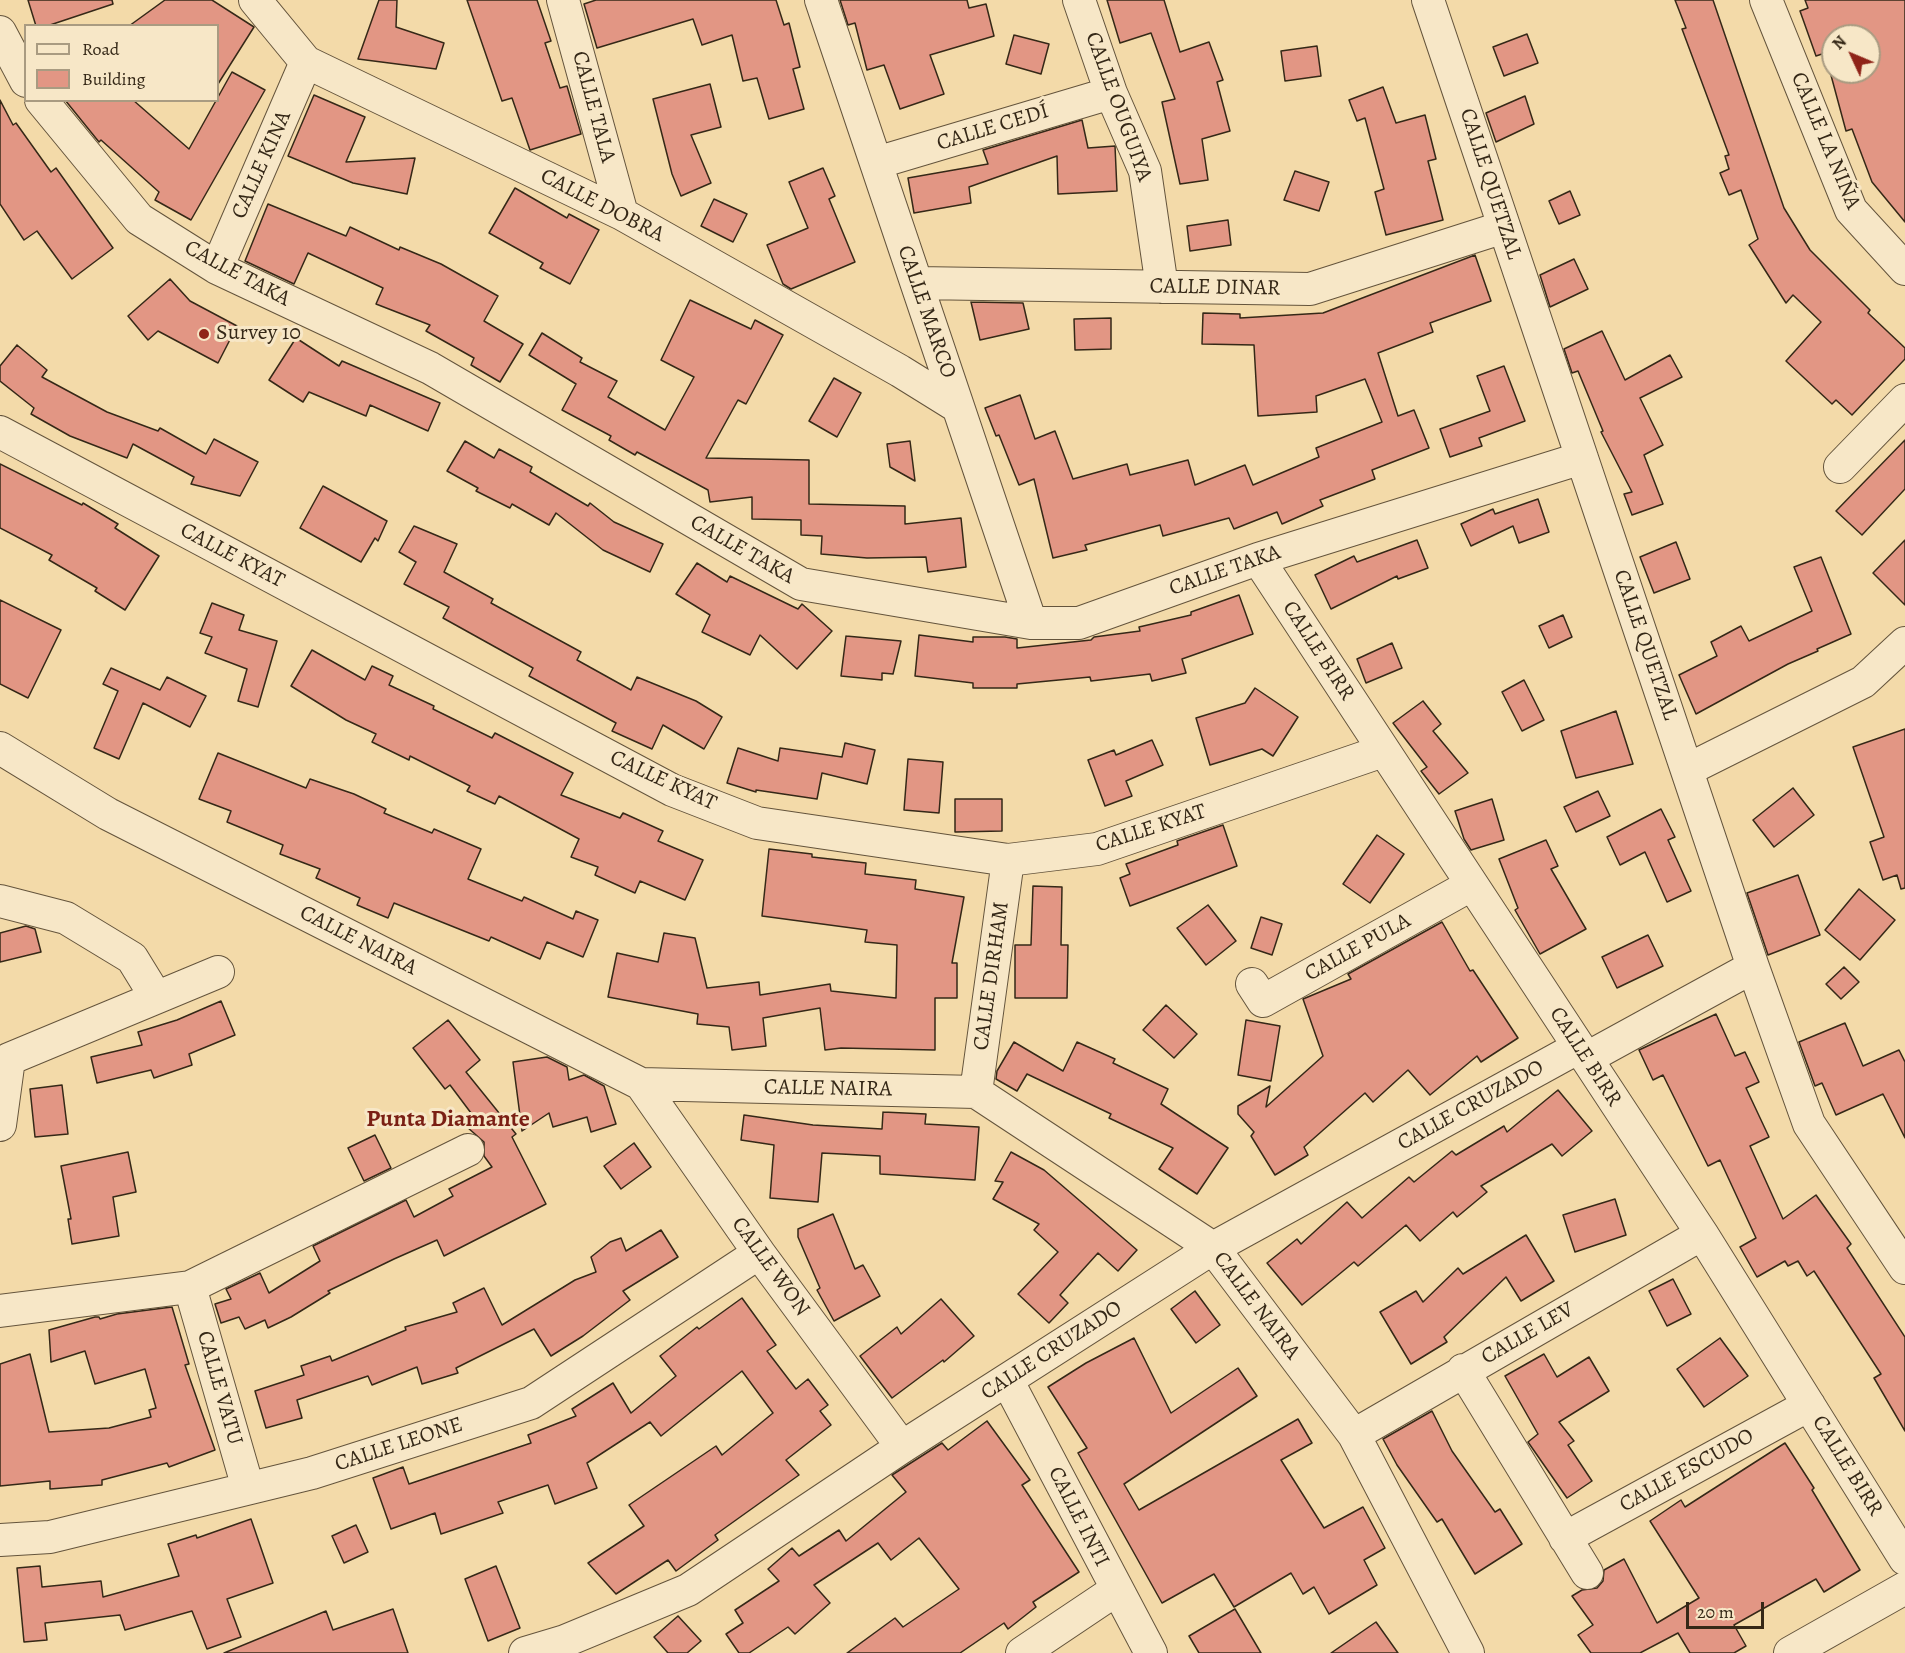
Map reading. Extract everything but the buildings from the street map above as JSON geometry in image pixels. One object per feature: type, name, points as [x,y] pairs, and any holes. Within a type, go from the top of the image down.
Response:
[{"type":"street","name":"CALLE DOBRA","points":[[255,0],[306,62],[622,214],[958,406]]},
{"type":"street","name":"CALLE TALA","points":[[563,0],[622,214]]},
{"type":"street","name":"CALLE MARCO","points":[[821,0],[1031,623]]},
{"type":"street","name":"CALLE OUGUIYA","points":[[1079,0],[1111,93],[1145,171],[1161,287]]},
{"type":"street","name":"CALLE QUETZAL","points":[[1428,0],[1753,967],[1809,1125],[1905,1268]]},
{"type":"street","name":"CALLE LA NIÑA","points":[[1766,0],[1851,210],[1905,269]]},
{"type":"street","points":[[0,32],[24,77]]},
{"type":"street","name":"CALLE KINA","points":[[217,268],[306,62]]},
{"type":"street","name":"CALLE CEDÍ","points":[[876,163],[1111,93]]},
{"type":"street","name":"CALLE TAKA","points":[[43,102],[139,219],[217,268],[430,368],[801,584],[1031,623],[1079,622],[1258,559],[1582,459]]},
{"type":"street","name":"CALLE DINAR","points":[[916,283],[1310,289],[1504,227]]},
{"type":"street","points":[[1840,467],[1905,400]]},
{"type":"street","name":"CALLE KYAT","points":[[0,432],[672,790],[757,823],[1008,860],[1097,849],[1383,751]]},
{"type":"street","name":"CALLE BIRR","points":[[1258,559],[1702,1234],[1905,1559]]},
{"type":"street","points":[[1687,770],[1863,682],[1905,643]]},
{"type":"street","name":"CALLE NAIRA","points":[[0,748],[108,814],[641,1084],[976,1092],[1213,1248],[1354,1435],[1468,1653]]},
{"type":"street","name":"CALLE DIRHAM","points":[[976,1092],[1008,860]]},
{"type":"street","name":"CALLE PULA","points":[[1252,984],[1263,1001],[1471,885]]},
{"type":"street","points":[[0,901],[66,918],[132,958],[156,997]]},
{"type":"street","name":"CALLE CRUZADO","points":[[525,1653],[565,1641],[687,1590],[902,1447],[1213,1248],[1583,1052],[1753,967]]},
{"type":"street","points":[[0,1125],[9,1059],[218,972]]},
{"type":"street","name":"CALLE WON","points":[[641,1084],[759,1253],[902,1447]]},
{"type":"street","points":[[0,1311],[190,1287],[468,1150]]},
{"type":"street","name":"CALLE LEV","points":[[1354,1435],[1702,1234]]},
{"type":"street","name":"CALLE LEONE","points":[[0,1540],[50,1537],[312,1473],[531,1404],[759,1253]]},
{"type":"street","name":"CALLE VATU","points":[[190,1287],[248,1488]]},
{"type":"street","points":[[1463,1370],[1587,1573]]},
{"type":"street","name":"CALLE INTI","points":[[1007,1380],[1151,1653]]},
{"type":"street","name":"CALLE ESCUDO","points":[[1565,1538],[1809,1405]]},
{"type":"street","points":[[1790,1653],[1905,1588]]},
{"type":"street","points":[[1022,1653],[1116,1590]]},
{"type":"place","name":"Survey 10","points":[[204,334]]},
{"type":"district","name":"Punta Diamante","points":[[448,1120]]}]
